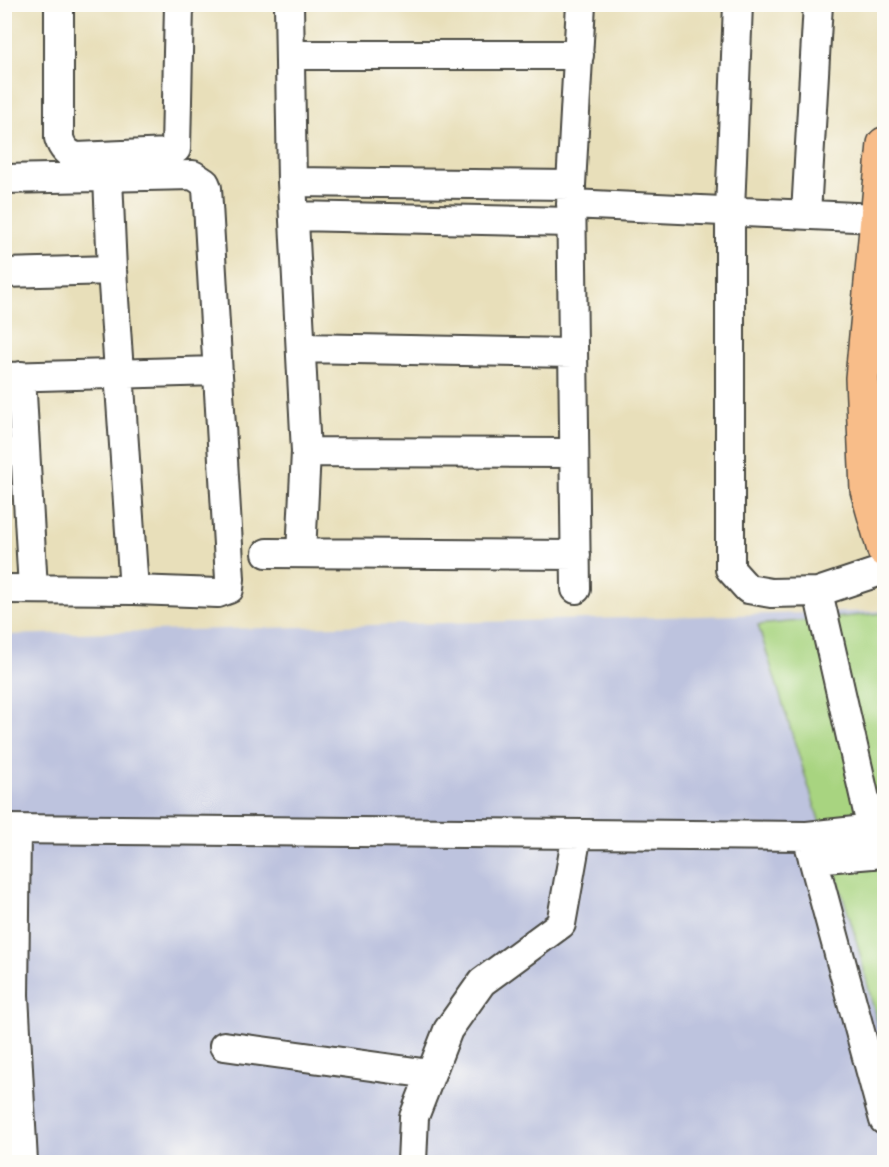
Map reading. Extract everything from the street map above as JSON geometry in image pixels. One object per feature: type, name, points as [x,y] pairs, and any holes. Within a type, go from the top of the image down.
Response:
[{"type":"highway","points":[[885,144],[862,378],[867,490],[885,550]]},
{"type":"street","points":[[59,4],[60,138],[62,147],[70,155],[77,157],[169,153],[176,149],[179,4]]},
{"type":"street","points":[[289,4],[292,182],[306,452],[302,554]]},
{"type":"street","points":[[576,589],[571,204],[581,4]]},
{"type":"street","points":[[738,4],[730,211],[730,569],[748,589],[771,593],[818,592],[885,570]]},
{"type":"street","points":[[806,214],[818,4]]},
{"type":"street","points":[[290,55],[579,55]]},
{"type":"street","points":[[4,179],[193,176],[205,183],[230,589],[218,593],[4,589]]},
{"type":"street","points":[[108,178],[112,270],[134,590]]},
{"type":"street","points":[[292,182],[571,204],[877,218]]},
{"type":"street","points":[[294,216],[571,204]]},
{"type":"street","points":[[4,273],[112,270]]},
{"type":"street","points":[[301,348],[573,352]]},
{"type":"street","points":[[33,589],[16,484],[13,376],[217,370]]},
{"type":"street","points":[[306,452],[574,453]]},
{"type":"street","points":[[267,553],[576,555]]},
{"type":"street","points":[[22,1162],[14,995],[10,830],[577,834],[810,848],[881,837],[818,592]]},
{"type":"street","points":[[412,1162],[414,1117],[448,1030],[482,982],[561,924],[577,834]]},
{"type":"street","points":[[810,848],[885,1120]]},
{"type":"street","points":[[224,1046],[430,1074]]},
{"type":"shaded area","points":[[884,611],[884,1162],[5,1162],[4,635]]},
{"type":"green space","points":[[884,613],[884,1049],[855,935],[758,625]]}]
